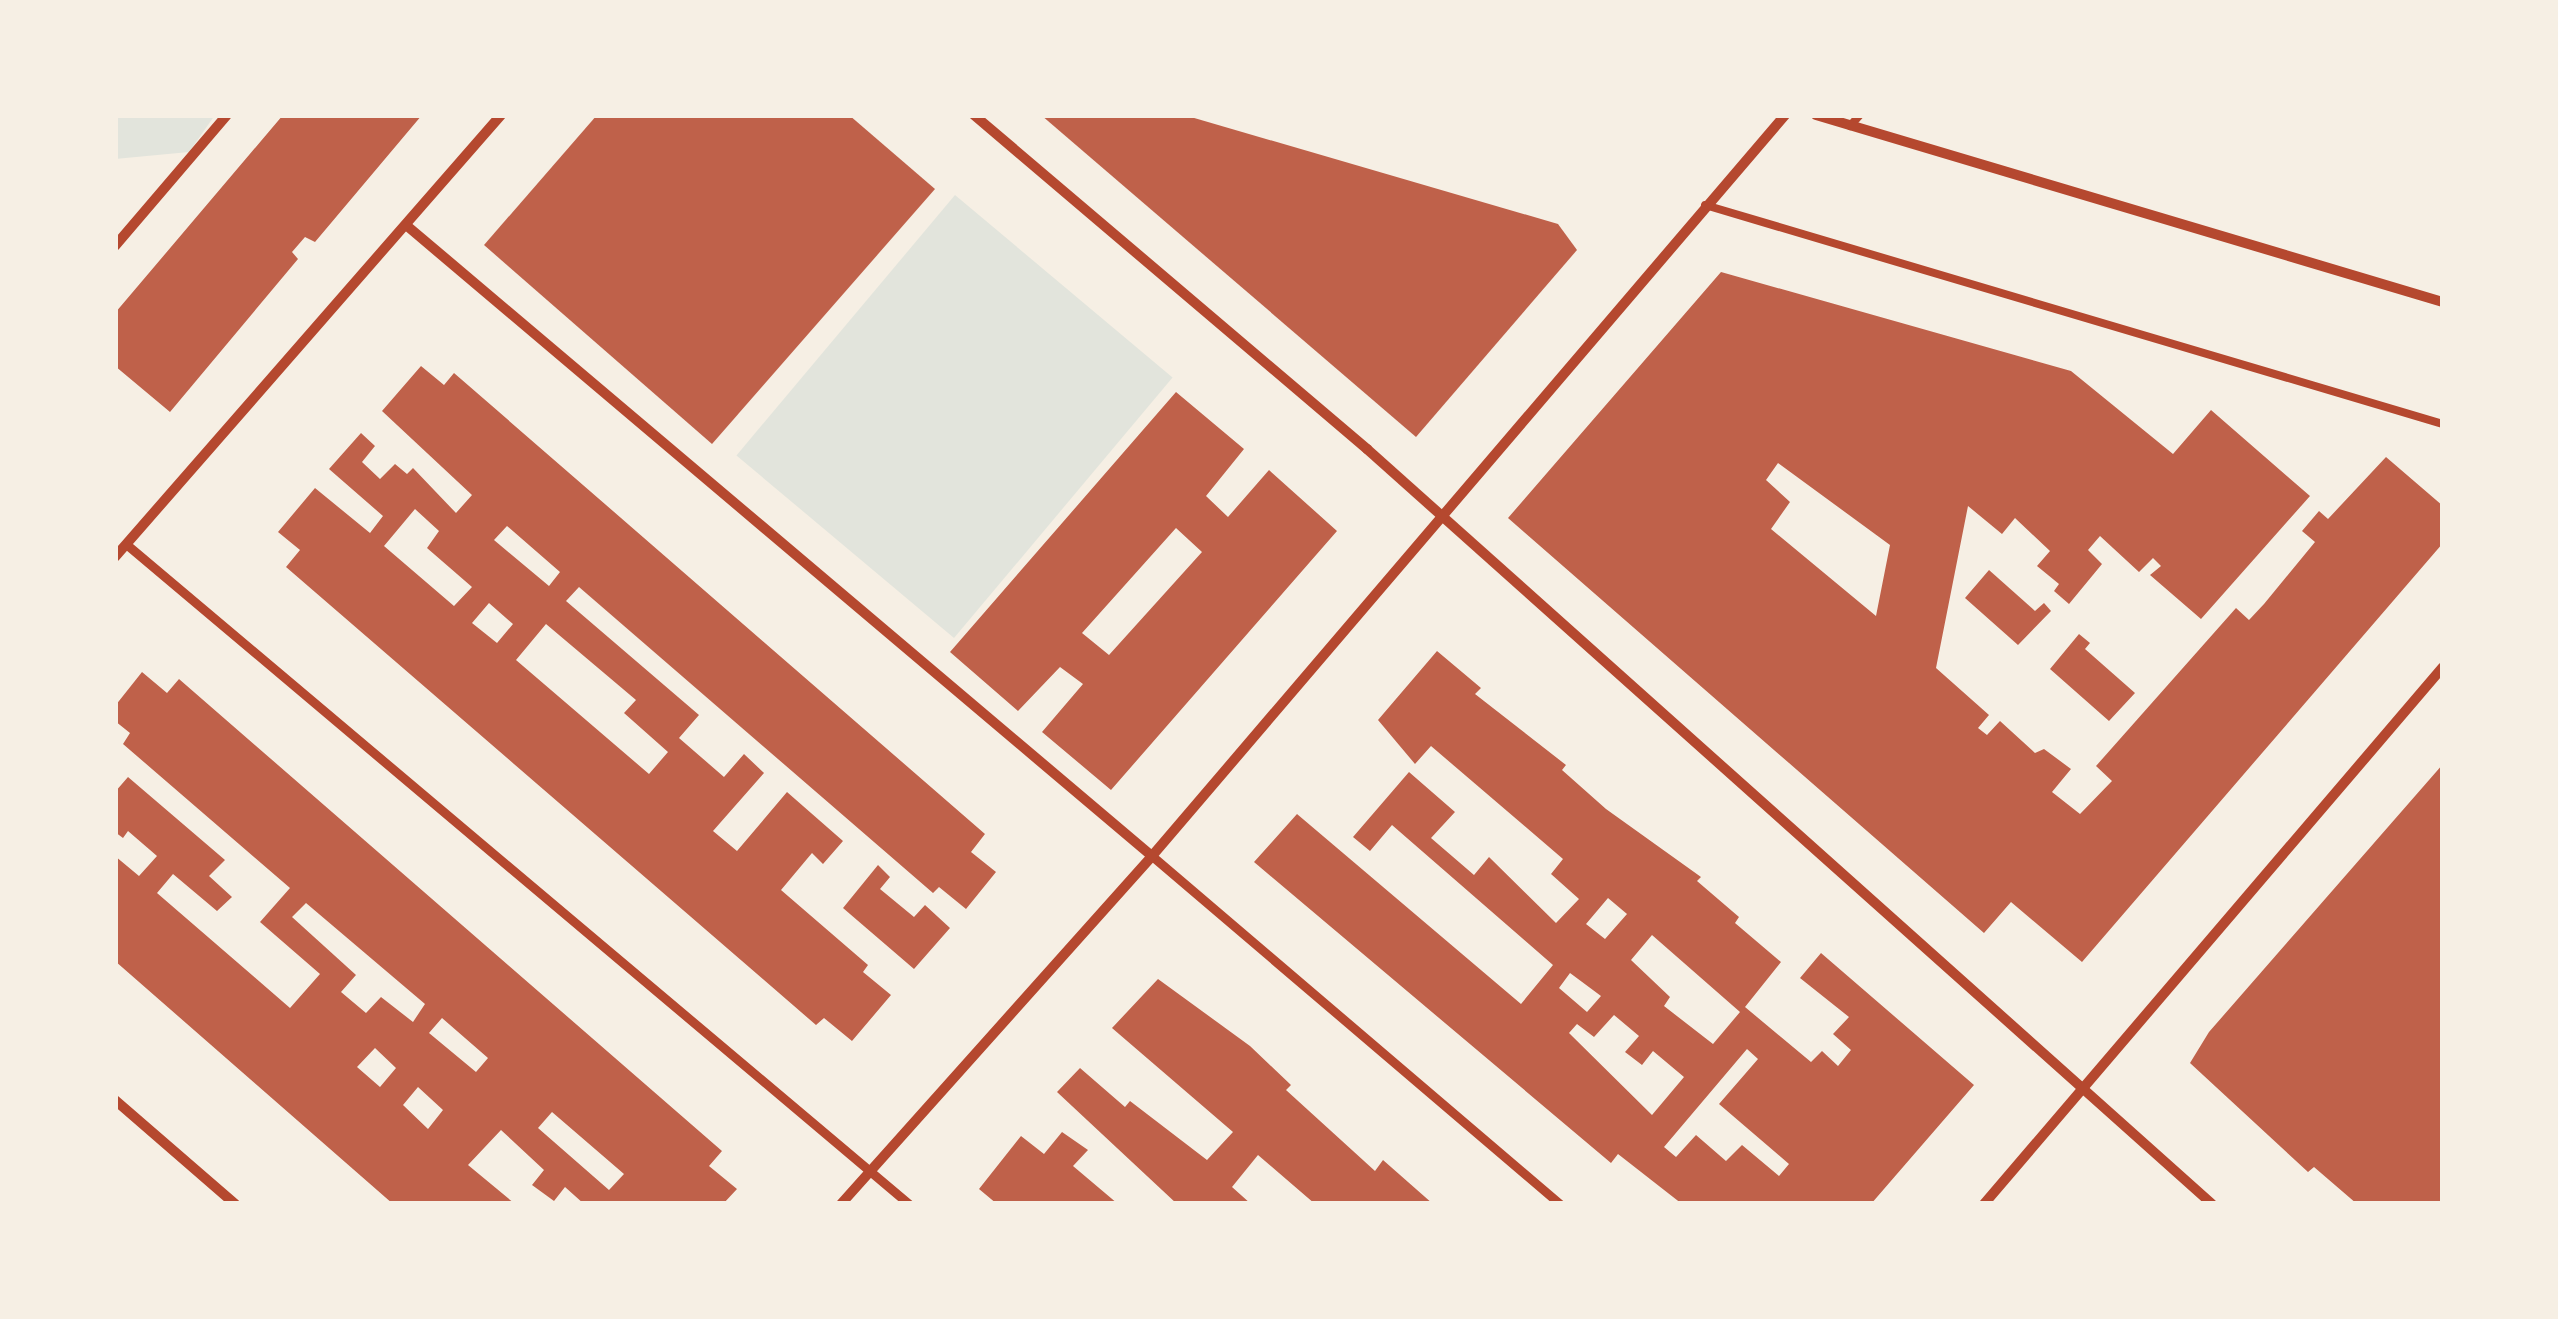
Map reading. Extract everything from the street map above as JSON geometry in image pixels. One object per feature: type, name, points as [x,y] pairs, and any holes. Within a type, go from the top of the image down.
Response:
[{"type":"street","points":[[115,246],[226,115]]},
{"type":"street","points":[[115,557],[501,115]]},
{"type":"street","points":[[974,115],[1441,517],[2212,1204]]},
{"type":"street","points":[[841,1204],[1152,856],[1785,115]]},
{"type":"street","points":[[1816,115],[2443,302]]},
{"type":"street","points":[[406,226],[1560,1204]]},
{"type":"street","points":[[126,544],[909,1204]]},
{"type":"street","points":[[1984,1204],[2443,667]]},
{"type":"street","points":[[115,1100],[235,1204]]},
{"type":"lane","points":[[1850,126],[1860,115]]},
{"type":"lane","points":[[1705,205],[2443,424]]},
{"type":"lane","points":[[115,534],[126,544]]},
{"type":"shaded area","points":[[115,115],[215,115],[189,152],[115,159]]},
{"type":"shaded area","points":[[955,195],[1173,378],[954,638],[736,455]]},
{"type":"building","points":[[283,115],[422,115],[315,242],[305,237],[292,252],[298,259],[170,412],[115,366],[115,313]]},
{"type":"building","points":[[597,115],[849,115],[935,189],[712,444],[484,245]]},
{"type":"building","points":[[1041,115],[1184,115],[1558,224],[1577,250],[1416,437]]},
{"type":"building","points":[[1721,272],[2071,371],[2173,454],[2211,410],[2310,496],[2201,619],[2150,575],[2161,566],[2153,558],[2139,572],[2100,536],[2088,550],[2102,564],[2069,604],[2054,591],[2059,584],[2037,566],[2050,551],[2015,518],[2002,534],[1968,506],[1936,668],[1989,715],[1978,728],[1987,735],[2000,721],[2035,753],[2044,749],[2071,769],[2052,792],[2080,814],[2112,781],[2096,766],[2236,608],[2249,620],[2264,604],[2315,542],[2302,531],[2319,511],[2328,519],[2386,457],[2443,506],[2443,543],[2082,962],[2011,902],[1984,933],[1508,518]],"holes":[[[1778,463],[1890,545],[1876,616],[1771,529],[1790,502],[1766,480]]]},
{"type":"building","points":[[421,366],[444,385],[454,373],[985,834],[971,852],[996,872],[966,909],[939,887],[933,893],[579,587],[566,601],[699,715],[679,738],[724,777],[744,754],[764,773],[713,831],[737,851],[787,792],[843,841],[823,864],[812,853],[781,890],[868,965],[863,972],[891,995],[852,1041],[824,1018],[816,1025],[286,567],[300,550],[278,532],[315,488],[370,533],[383,516],[329,469],[361,433],[375,446],[362,462],[380,479],[395,464],[407,474],[413,468],[456,513],[472,495],[382,411]],"holes":[[[415,509],[439,531],[427,548],[472,587],[454,606],[384,546]],[[507,526],[560,572],[549,586],[494,540]],[[489,603],[513,624],[497,643],[472,623]],[[546,624],[636,700],[624,713],[668,752],[649,774],[516,660]]]},
{"type":"building","points":[[1176,392],[1244,449],[1206,496],[1228,517],[1269,470],[1337,531],[1111,790],[1042,732],[1083,684],[1060,667],[1018,711],[950,652]],"holes":[[[1176,528],[1202,552],[1109,655],[1082,633]]]},
{"type":"building","points":[[1989,570],[2035,611],[2044,603],[2051,611],[2018,645],[1965,598]]},
{"type":"building","points":[[2079,634],[2090,643],[2085,649],[2135,693],[2109,721],[2050,669]]},
{"type":"building","points":[[1437,651],[1481,688],[1475,694],[1566,765],[1562,770],[1606,809],[1701,877],[1697,881],[1739,917],[1735,923],[1781,962],[1745,1007],[1811,1062],[1822,1051],[1838,1066],[1851,1050],[1833,1034],[1849,1017],[1800,978],[1821,953],[1974,1085],[1871,1204],[1682,1204],[1618,1154],[1611,1163],[1254,862],[1297,814],[1521,1004],[1553,965],[1392,825],[1370,851],[1353,837],[1409,772],[1455,812],[1431,838],[1474,875],[1489,857],[1556,923],[1579,899],[1551,874],[1563,859],[1431,746],[1415,764],[1378,720]],"holes":[[[1608,898],[1627,914],[1605,939],[1586,924]],[[1652,935],[1740,1012],[1713,1044],[1664,1006],[1670,997],[1631,960]],[[1570,973],[1601,996],[1587,1012],[1559,988]],[[1614,1015],[1639,1036],[1625,1052],[1642,1065],[1653,1051],[1684,1077],[1652,1115],[1569,1033],[1577,1024],[1594,1037]],[[1747,1049],[1758,1059],[1719,1104],[1789,1164],[1779,1176],[1742,1145],[1726,1161],[1696,1135],[1676,1157],[1664,1147]]]},
{"type":"building","points":[[142,672],[167,693],[179,679],[722,1151],[709,1166],[737,1189],[723,1204],[584,1204],[565,1187],[554,1201],[532,1185],[544,1170],[501,1130],[468,1165],[515,1204],[393,1204],[115,961],[115,856],[139,876],[157,856],[128,831],[123,838],[115,832],[115,792],[128,777],[225,860],[209,876],[232,897],[217,911],[173,874],[157,893],[290,1008],[320,974],[260,922],[290,888],[123,744],[130,733],[115,721],[115,706]],"holes":[[[306,903],[425,1004],[413,1022],[381,997],[366,1013],[341,992],[356,975],[292,917]],[[442,1018],[488,1058],[476,1072],[429,1033]],[[375,1048],[396,1068],[380,1087],[357,1067]],[[418,1087],[443,1110],[428,1129],[403,1105]],[[552,1112],[624,1174],[609,1190],[538,1128]]]},
{"type":"building","points":[[2443,764],[2443,1204],[2357,1204],[2314,1167],[2308,1172],[2190,1063],[2209,1032]]},
{"type":"building","points":[[878,865],[890,877],[880,889],[914,917],[925,905],[950,928],[914,969],[843,908]]},
{"type":"building","points":[[1158,979],[1250,1046],[1291,1085],[1286,1090],[1375,1171],[1383,1160],[1433,1204],[1315,1204],[1258,1155],[1232,1187],[1251,1204],[1177,1204],[1057,1092],[1080,1068],[1125,1107],[1130,1101],[1207,1160],[1233,1132],[1112,1028]]},
{"type":"building","points":[[1062,1132],[1088,1150],[1073,1166],[1118,1204],[997,1204],[979,1189],[1021,1136],[1044,1154]]}]
